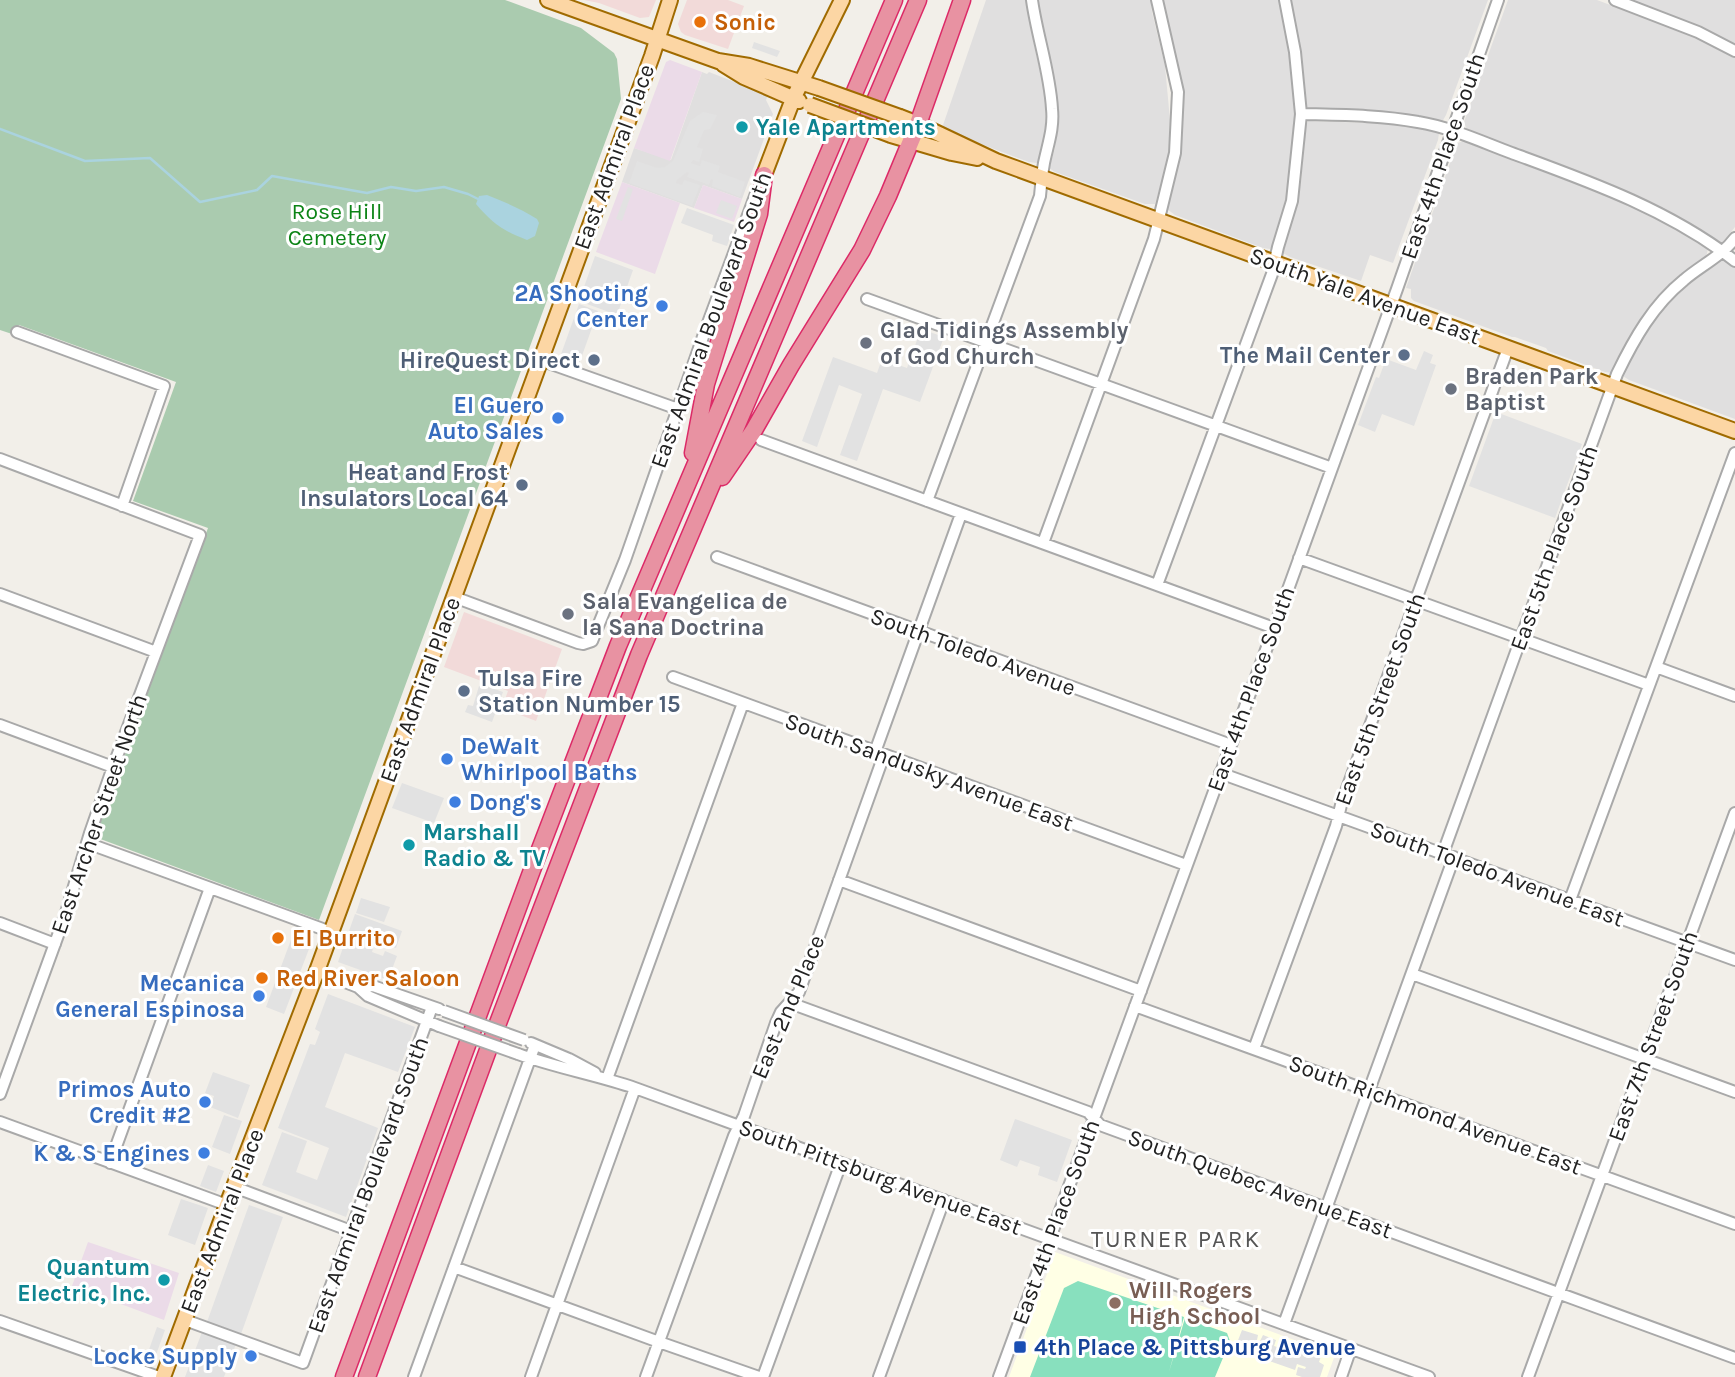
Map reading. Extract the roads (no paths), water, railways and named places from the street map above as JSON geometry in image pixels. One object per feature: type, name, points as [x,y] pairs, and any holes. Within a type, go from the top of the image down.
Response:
[{"type":"highway","points":[[344,1377],[618,646],[894,0]]},
{"type":"highway","points":[[367,1377],[498,1023],[639,655],[918,0]]},
{"type":"highway","points":[[702,508],[754,430],[862,250],[911,142],[962,0]]},
{"type":"highway","points":[[687,485],[706,384],[759,214],[764,174]]},
{"type":"main road","name":"South Yale Avenue East","points":[[548,0],[718,61],[749,66],[900,117],[1042,179],[1735,431]]},
{"type":"main road","name":"East Admiral Place","points":[[161,1377],[317,971],[670,0]]},
{"type":"main road","name":"East Admiral Boulevard South","points":[[764,174],[793,99],[842,0]]},
{"type":"main road","name":"South Yale Avenue East","points":[[718,61],[744,77],[793,99],[891,135],[952,153],[996,161]]},
{"type":"street","points":[[927,501],[1040,196],[1044,162],[1052,133],[1053,110],[1031,0]]},
{"type":"street","points":[[1043,543],[1154,239],[1175,153],[1178,92],[1157,0]]},
{"type":"street","points":[[1157,585],[1272,274],[1292,201],[1301,114],[1295,52],[1285,0]]},
{"type":"street","name":"East 4th Place South","points":[[999,1377],[1332,468],[1498,0]]},
{"type":"street","points":[[1615,0],[1698,32],[1735,51]]},
{"type":"street","points":[[1301,114],[1396,118],[1452,131],[1609,189],[1661,215],[1735,261]]},
{"type":"street","name":"East Admiral Boulevard South","points":[[454,597],[578,643],[592,641],[625,560],[738,239],[764,174]]},
{"type":"street","name":"East 5th Place South","points":[[1284,1324],[1412,974],[1448,855],[1521,638],[1613,386],[1628,351],[1649,316],[1683,280],[1735,238]]},
{"type":"street","points":[[867,299],[1332,468]]},
{"type":"street","points":[[0,459],[122,506],[164,386],[17,332]]},
{"type":"street","name":"East 5th Street South","points":[[1254,1049],[1340,805],[1508,348]]},
{"type":"street","points":[[540,360],[678,409]]},
{"type":"street","points":[[761,440],[1274,628]]},
{"type":"street","points":[[1570,900],[1735,453]]},
{"type":"street","name":"East Archer Street North","points":[[0,1094],[8,1059],[55,944],[74,890],[86,843],[200,535],[122,506]]},
{"type":"street","name":"East 2nd Place","points":[[646,1377],[776,1023],[781,1012],[799,992],[839,880],[918,632],[961,514]]},
{"type":"street","name":"South Toledo Avenue","points":[[717,557],[1230,745]]},
{"type":"street","points":[[1299,558],[1649,685]]},
{"type":"street","points":[[0,594],[156,652]]},
{"type":"street","points":[[1656,667],[1735,696]]},
{"type":"street","name":"South Sandusky Avenue East","points":[[673,677],[1186,865]]},
{"type":"street","points":[[607,1079],[743,704]]},
{"type":"street","points":[[0,725],[113,767]]},
{"type":"street","name":"South Toledo Avenue East","points":[[1220,774],[1735,960]]},
{"type":"street","name":"East 7th Street South","points":[[1528,1377],[1735,813]]},
{"type":"street","points":[[86,843],[331,932]]},
{"type":"street","points":[[839,880],[1141,991]]},
{"type":"street","points":[[110,1163],[210,888]]},
{"type":"street","points":[[0,923],[55,944]]},
{"type":"street","name":"South Pittsburg Avenue East","points":[[317,971],[358,987],[368,996],[427,1021],[518,1055],[635,1088],[1429,1377]]},
{"type":"street","points":[[1412,974],[1735,1092]]},
{"type":"street","name":"South Pittsburg Avenue East","points":[[358,987],[373,985],[524,1040],[607,1079]]},
{"type":"street","name":"South Quebec Avenue East","points":[[790,1003],[1088,1112],[1100,1125],[1735,1357]]},
{"type":"street","name":"South Richmond Avenue East","points":[[1135,1006],[1735,1224]]},
{"type":"street","name":"East Admiral Boulevard South","points":[[185,1320],[303,1363],[432,1007]]},
{"type":"street","points":[[414,1377],[535,1045]]},
{"type":"street","points":[[531,1377],[635,1088]]},
{"type":"street","points":[[0,1122],[227,1205]]},
{"type":"street","points":[[454,1266],[761,1377],[841,1163]]},
{"type":"street","points":[[234,1187],[351,1231]]},
{"type":"street","points":[[879,1377],[944,1200]]},
{"type":"street","points":[[0,1321],[161,1377]]},
{"type":"street","points":[[1341,1377],[1351,1349]]},
{"type":"water","points":[[487,195],[537,219],[539,223],[535,236],[527,240],[493,221],[476,204],[479,196]]},
{"type":"waterway","points":[[0,129],[85,161],[150,158],[200,202],[257,190],[272,176],[367,193],[391,187],[416,191],[444,187],[478,199]]},
{"type":"place","name":"Sonic","points":[[700,22]]},
{"type":"place","name":"Yale Apartments","points":[[742,127]]},
{"type":"place","name":"2A Shooting Center","points":[[662,306]]},
{"type":"place","name":"Glad Tidings Assembly of God Church","points":[[866,343]]},
{"type":"place","name":"The Mail Center","points":[[1404,355]]},
{"type":"place","name":"HireQuest Direct","points":[[594,360]]},
{"type":"place","name":"Braden Park Baptist","points":[[1451,389]]},
{"type":"place","name":"El Guero Auto Sales","points":[[558,418]]},
{"type":"place","name":"Heat and Frost Insulators Local 64","points":[[522,485]]},
{"type":"place","name":"Sala Evangelica de la Sana Doctrina","points":[[568,614]]},
{"type":"place","name":"Tulsa Fire Station Number 15","points":[[464,691]]},
{"type":"place","name":"DeWalt Whirlpool Baths","points":[[447,759]]},
{"type":"place","name":"Dong's","points":[[455,802]]},
{"type":"place","name":"Marshall Radio & TV","points":[[409,845]]},
{"type":"place","name":"El Burrito","points":[[278,938]]},
{"type":"place","name":"Red River Saloon","points":[[262,978]]},
{"type":"place","name":"Mecanica General Espinosa","points":[[259,996]]},
{"type":"place","name":"Primos Auto Credit #2","points":[[205,1102]]},
{"type":"place","name":"K & S Engines","points":[[204,1153]]},
{"type":"place","name":"Quantum Electric, Inc.","points":[[164,1280]]},
{"type":"place","name":"Will Rogers High School","points":[[1115,1303]]},
{"type":"place","name":"4th Place & Pittsburg Avenue","points":[[1020,1347]]},
{"type":"place","name":"Locke Supply","points":[[251,1356]]},
{"type":"district","name":"TURNER PARK","points":[[1176,1239]]},
{"type":"park label","name":"Rose Hill Cemetery","points":[[337,224]]}]
